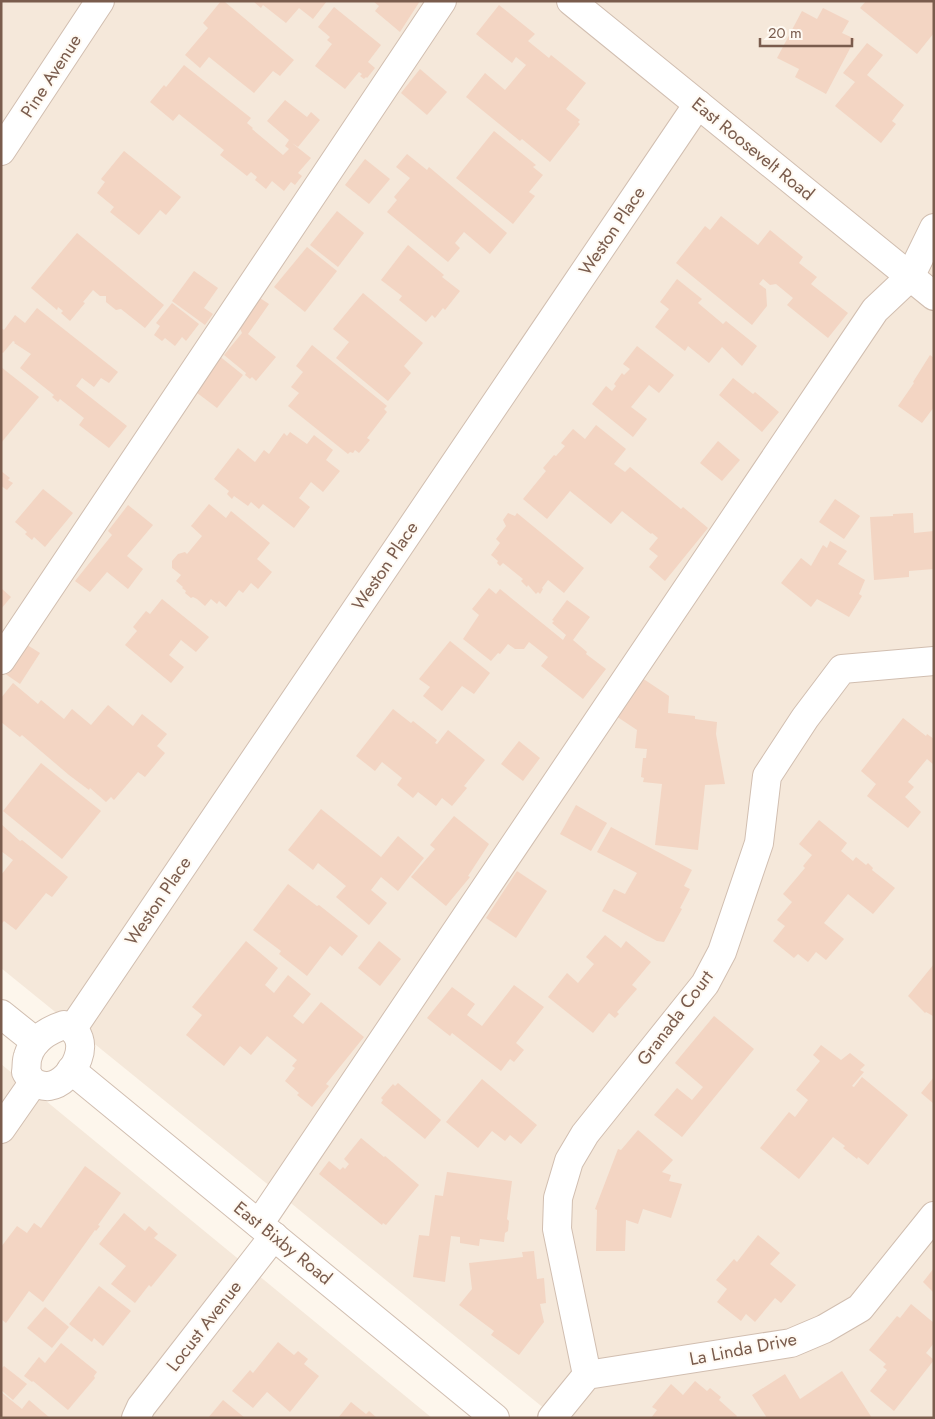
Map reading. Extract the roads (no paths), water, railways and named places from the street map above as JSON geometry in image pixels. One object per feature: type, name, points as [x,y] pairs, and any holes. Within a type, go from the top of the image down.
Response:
[{"type":"street","name":"Pine Avenue","points":[[1,151],[100,1]]},
{"type":"street","points":[[1,660],[442,1]]},
{"type":"street","name":"East Roosevelt Road","points":[[571,1],[934,296]]},
{"type":"street","name":"Weston Place","points":[[73,1028],[698,104]]},
{"type":"street","points":[[910,277],[934,228]]},
{"type":"street","name":"Locust Avenue","points":[[136,1418],[141,1407],[267,1230],[875,310],[910,277]]},
{"type":"street","name":"Granada Court","points":[[587,1375],[557,1229],[558,1198],[569,1161],[585,1134],[705,984],[714,968],[722,952],[759,843],[767,776],[805,718],[842,670],[934,661]]},
{"type":"street","points":[[1,1014],[36,1042]]},
{"type":"street","points":[[64,1025],[73,1028],[78,1035],[80,1050],[71,1070],[58,1083],[48,1087],[33,1083],[26,1072],[28,1056],[36,1042],[50,1030],[64,1025]]},
{"type":"street","name":"East Bixby Road","points":[[71,1070],[495,1418]]},
{"type":"street","points":[[1,1129],[33,1083]]},
{"type":"street","name":"La Linda Drive","points":[[587,1375],[792,1344],[824,1329],[860,1308],[934,1216]]},
{"type":"street","points":[[552,1418],[587,1375]]}]
